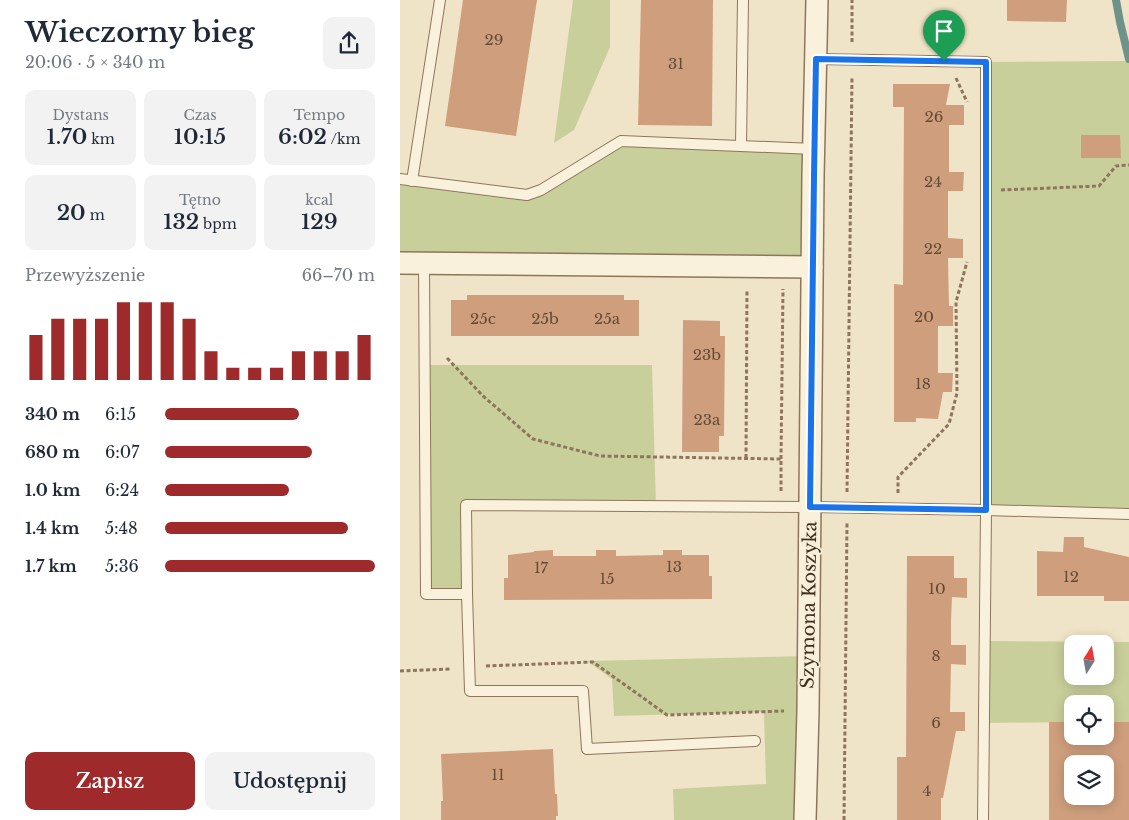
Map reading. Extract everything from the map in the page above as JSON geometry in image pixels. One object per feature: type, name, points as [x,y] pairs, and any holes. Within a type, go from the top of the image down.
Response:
[{"type":"street","name":"Szymona Koszyka","points":[[805,820],[817,0]]},
{"type":"street","points":[[400,263],[812,267]]},
{"type":"lane","points":[[412,181],[440,0]]},
{"type":"lane","points":[[741,146],[743,0]]},
{"type":"lane","points":[[816,59],[986,62],[986,510],[983,820]]},
{"type":"lane","points":[[400,179],[527,196],[541,190],[621,141],[814,149]]},
{"type":"lane","points":[[424,263],[426,594],[467,594]]},
{"type":"lane","points":[[755,741],[587,749],[583,691],[470,691],[466,505],[897,508],[1129,514]]},
{"type":"path","points":[[844,820],[852,0]]},
{"type":"path","points":[[944,61],[952,71],[968,103]]},
{"type":"path","points":[[986,191],[1099,186],[1116,166],[1129,164]]},
{"type":"path","points":[[897,508],[898,478],[949,424],[957,393],[956,302],[969,255]]},
{"type":"path","points":[[746,458],[747,282]]},
{"type":"path","points":[[781,507],[783,321]]},
{"type":"path","points":[[447,358],[483,396],[533,439],[600,456],[781,459]]},
{"type":"green space","points":[[573,0],[610,0],[610,47],[574,130],[554,143]]},
{"type":"green space","points":[[1129,61],[1129,514],[986,510],[986,62]]},
{"type":"green space","points":[[621,141],[814,149],[812,267],[400,263],[400,179],[527,195]]},
{"type":"green space","points":[[425,365],[652,365],[656,506],[466,505],[467,594],[426,594]]},
{"type":"green space","points":[[985,641],[1064,642],[1064,685],[1114,685],[1114,642],[1129,642],[1129,722],[1114,722],[1114,695],[1064,695],[1064,722],[984,723]]},
{"type":"green space","points":[[808,656],[805,820],[674,820],[673,789],[766,784],[764,712],[614,716],[612,679],[587,661]]},
{"type":"building","points":[[463,0],[537,0],[516,136],[445,126]]},
{"type":"building","points":[[641,0],[713,0],[712,126],[638,125]]},
{"type":"building","points":[[1007,0],[1067,0],[1066,22],[1007,21]]},
{"type":"building","points":[[893,84],[950,84],[946,105],[964,105],[964,125],[949,125],[949,172],[964,172],[963,191],[948,191],[948,238],[963,239],[963,258],[948,258],[949,306],[953,306],[953,326],[938,326],[938,373],[953,373],[952,392],[943,392],[938,419],[916,418],[916,422],[894,422],[894,284],[903,285],[904,107],[893,107]]},
{"type":"building","points":[[1081,135],[1120,135],[1121,158],[1081,158]]},
{"type":"building","points":[[467,295],[624,295],[624,300],[639,300],[639,336],[451,336],[451,300],[467,300]]},
{"type":"building","points":[[683,320],[720,321],[720,336],[725,336],[724,436],[719,436],[719,452],[682,452]]},
{"type":"building","points":[[1064,537],[1084,537],[1084,547],[1129,557],[1129,601],[1104,601],[1104,596],[1037,596],[1037,551],[1063,552]]},
{"type":"building","points":[[553,550],[553,556],[596,556],[596,550],[616,550],[616,556],[663,555],[663,550],[682,550],[682,555],[709,555],[709,576],[712,576],[712,599],[504,600],[504,578],[508,578],[508,555]]},
{"type":"building","points":[[907,556],[954,556],[954,578],[967,578],[967,598],[952,597],[951,621],[951,645],[966,645],[966,665],[951,664],[950,712],[965,712],[965,731],[956,731],[943,798],[941,798],[941,820],[897,820],[897,757],[906,757]]},
{"type":"building","points":[[1049,722],[1064,722],[1064,745],[1114,745],[1114,722],[1129,722],[1129,820],[1049,820]]},
{"type":"building","points":[[553,749],[558,816],[556,816],[556,820],[441,820],[441,801],[443,801],[441,754]]},
{"type":"waterway","points":[[1116,0],[1129,59]]},
{"type":"route","points":[[816,59],[944,61],[986,62],[986,510],[810,507],[816,59]]}]
